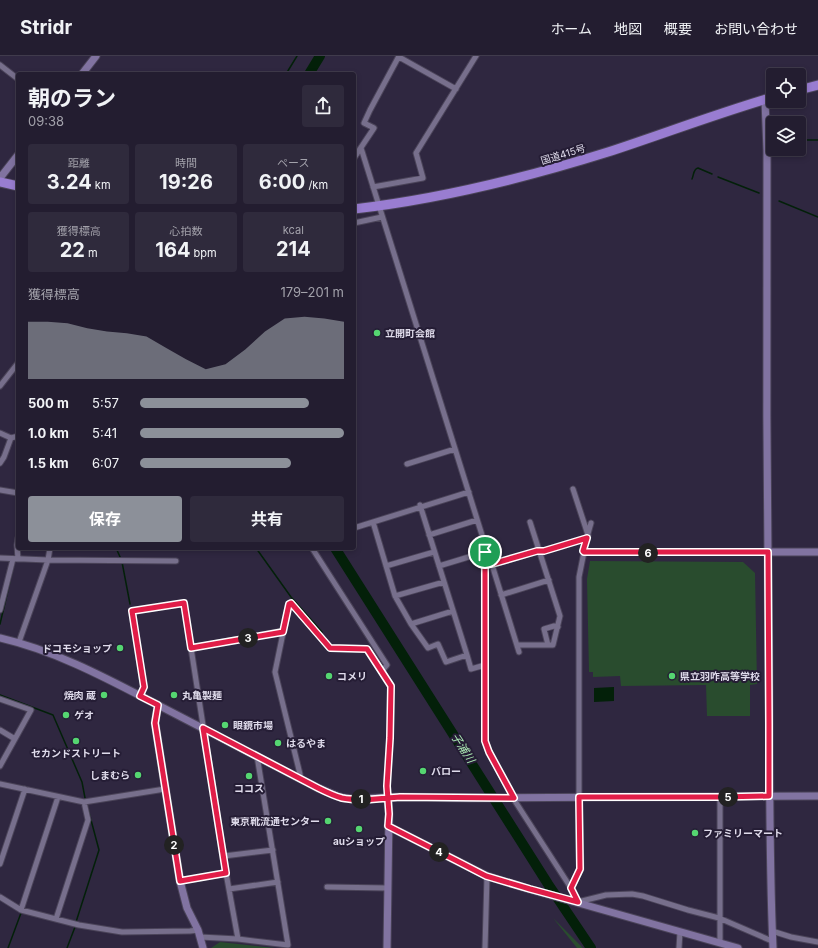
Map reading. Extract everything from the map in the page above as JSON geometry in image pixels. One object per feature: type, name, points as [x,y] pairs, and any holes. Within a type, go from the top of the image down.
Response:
[{"type":"highway","points":[[806,88],[818,85]]},
{"type":"highway","name":"国道415号","points":[[356,209],[422,199],[514,179],[607,152],[766,99]]},
{"type":"highway","points":[[0,182],[16,186]]},
{"type":"street","points":[[84,72],[96,56]]},
{"type":"street","points":[[356,155],[374,128],[364,123],[399,56],[456,89]]},
{"type":"street","points":[[373,187],[422,178],[416,154],[476,56]]},
{"type":"street","points":[[0,65],[16,77]]},
{"type":"street","points":[[769,108],[767,151],[769,796],[773,945]]},
{"type":"street","points":[[361,148],[482,535],[485,552],[485,741],[511,798],[571,888],[578,902]]},
{"type":"street","points":[[0,178],[16,158]]},
{"type":"street","points":[[356,223],[382,217]]},
{"type":"street","points":[[0,386],[16,366]]},
{"type":"street","points":[[0,432],[11,438],[16,437]]},
{"type":"street","points":[[0,463],[4,457],[11,438]]},
{"type":"street","points":[[407,464],[455,449]]},
{"type":"street","points":[[573,489],[587,536]]},
{"type":"street","points":[[0,490],[16,493]]},
{"type":"street","points":[[356,527],[420,506],[469,492]]},
{"type":"street","points":[[420,506],[467,655],[470,669],[485,665]]},
{"type":"street","points":[[429,535],[478,520]]},
{"type":"street","points":[[373,522],[395,596],[411,624],[428,648],[438,644],[446,662],[467,655]]},
{"type":"street","points":[[517,645],[553,645],[560,616],[530,522]]},
{"type":"street","points":[[571,888],[580,869],[579,577],[583,551],[591,524]]},
{"type":"street","points":[[492,564],[537,551],[544,551],[587,536]]},
{"type":"street","points":[[0,610],[16,559],[17,550]]},
{"type":"street","points":[[19,642],[48,560],[50,550]]},
{"type":"street","points":[[313,550],[387,665],[382,671]]},
{"type":"street","points":[[386,566],[434,552]]},
{"type":"street","points":[[485,552],[489,555],[519,652]]},
{"type":"street","points":[[439,566],[485,552]]},
{"type":"street","points":[[584,552],[818,552]]},
{"type":"street","points":[[0,558],[176,561]]},
{"type":"street","points":[[502,595],[549,580]]},
{"type":"street","points":[[395,596],[444,582]]},
{"type":"street","points":[[140,696],[144,687],[132,611],[184,603],[226,873],[238,939]]},
{"type":"street","points":[[300,779],[275,672],[289,604],[291,603],[330,648],[367,649],[391,686],[387,786],[387,948]]},
{"type":"street","points":[[411,624],[453,611]]},
{"type":"street","points":[[548,644],[544,629],[554,626],[558,627]]},
{"type":"street","points":[[191,648],[283,632]]},
{"type":"street","points":[[0,638],[19,642],[54,654],[100,675],[300,779],[327,792],[344,798],[818,796]]},
{"type":"street","points":[[0,699],[31,710],[0,764]]},
{"type":"street","points":[[158,705],[155,723],[180,881],[187,908],[199,933],[203,948]]},
{"type":"street","points":[[0,730],[15,738]]},
{"type":"street","points":[[0,897],[21,910],[79,925],[122,932],[190,931],[288,945],[257,756]]},
{"type":"street","points":[[0,784],[84,802],[165,789]]},
{"type":"street","points":[[0,864],[25,789]]},
{"type":"street","points":[[21,910],[58,797]]},
{"type":"street","points":[[720,797],[720,943]]},
{"type":"street","points":[[56,919],[88,820],[84,802]]},
{"type":"street","points":[[388,826],[486,876],[738,948]]},
{"type":"street","points":[[224,856],[273,850]]},
{"type":"street","points":[[180,881],[226,873]]},
{"type":"street","points":[[485,948],[486,876]]},
{"type":"street","points":[[229,890],[278,882]]},
{"type":"street","points":[[327,887],[387,888]]},
{"type":"street","points":[[578,902],[606,895],[632,894],[643,896],[719,918],[773,945]]},
{"type":"street","points":[[772,931],[791,937],[818,942]]},
{"type":"street","points":[[679,948],[680,932]]},
{"type":"shaded area","points":[[590,561],[743,562],[755,573],[757,684],[750,685],[750,716],[707,716],[706,685],[621,686],[620,676],[593,677],[593,672],[589,672],[587,579]]},
{"type":"shaded area","points":[[614,687],[614,701],[594,702],[594,688]]},
{"type":"shaded area","points":[[553,918],[583,948],[577,948]]},
{"type":"shaded area","points":[[220,942],[275,948],[211,948]]},
{"type":"waterway","points":[[287,72],[297,56]]},
{"type":"waterway","name":"子浦川","points":[[310,72],[320,56]]},
{"type":"waterway","points":[[806,140],[818,140]]},
{"type":"waterway","points":[[692,179],[694,171],[698,168],[712,174]]},
{"type":"waterway","points":[[718,177],[759,193]]},
{"type":"waterway","points":[[779,201],[818,217]]},
{"type":"waterway","points":[[117,550],[121,559]]},
{"type":"waterway","points":[[257,550],[291,597],[322,632]]},
{"type":"waterway","name":"子浦川","points":[[336,550],[548,884],[591,948]]},
{"type":"waterway","points":[[0,624],[15,560]]},
{"type":"waterway","points":[[122,562],[130,604]]},
{"type":"waterway","points":[[0,695],[53,715],[82,782],[85,798]]},
{"type":"waterway","points":[[76,922],[99,850],[87,805]]},
{"type":"waterway","points":[[8,948],[21,913]]},
{"type":"waterway","points":[[67,948],[75,927]]},
{"type":"place","name":"立開町会館","points":[[377,333]]},
{"type":"place","name":"ドコモショップ","points":[[120,648]]},
{"type":"place","name":"コメリ","points":[[329,676]]},
{"type":"place","name":"県立羽咋高等学校","points":[[672,676]]},
{"type":"place","name":"焼肉 蔵","points":[[104,695]]},
{"type":"place","name":"丸亀製麺","points":[[174,695]]},
{"type":"place","name":"ゲオ","points":[[66,715]]},
{"type":"place","name":"眼鏡市場","points":[[225,725]]},
{"type":"place","name":"セカンドストリート","points":[[76,741]]},
{"type":"place","name":"はるやま","points":[[278,743]]},
{"type":"place","name":"バロー","points":[[423,771]]},
{"type":"place","name":"しまむら","points":[[138,775]]},
{"type":"place","name":"ココス","points":[[249,776]]},
{"type":"place","name":"東京靴流通センター","points":[[328,821]]},
{"type":"place","name":"auショップ","points":[[359,829]]},
{"type":"place","name":"ファミリーマート","points":[[695,833]]},
{"type":"route","points":[[485,552],[485,741],[489,752],[514,798],[400,797],[388,798],[373,799],[344,798],[318,788],[203,728],[226,873],[180,881],[155,723],[158,705],[140,696],[144,687],[132,611],[184,603],[191,648],[283,632],[289,604],[291,603],[330,648],[367,649],[391,686],[387,786],[388,798],[389,814],[388,826],[486,876],[578,902],[571,888],[580,869],[579,797],[769,796],[768,552],[584,552],[587,538],[492,564],[489,555],[485,552]]}]
